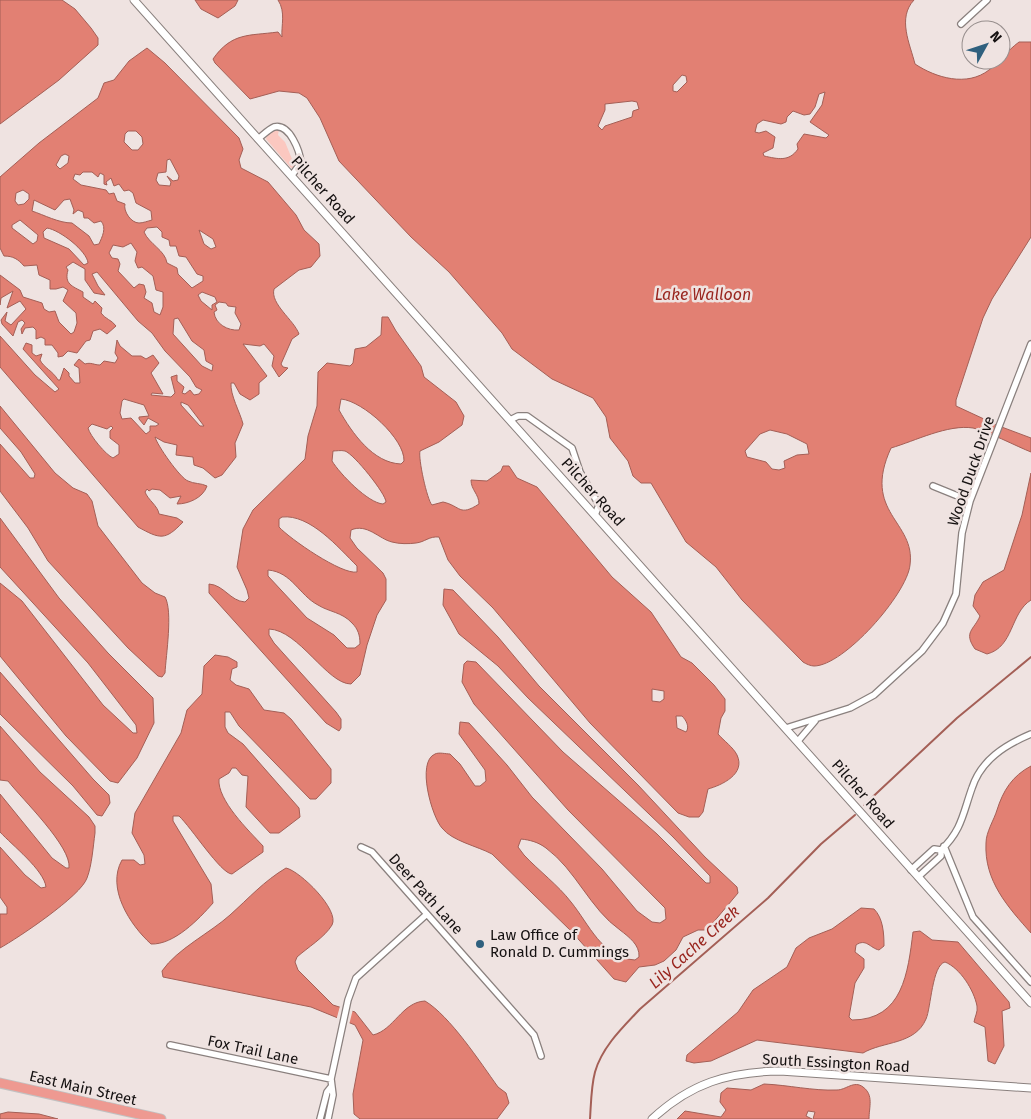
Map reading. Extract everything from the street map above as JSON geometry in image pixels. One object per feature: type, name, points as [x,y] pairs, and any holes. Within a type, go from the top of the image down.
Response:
[{"type":"main road","name":"East Main Street","points":[[0,1083],[143,1117],[161,1119]]},
{"type":"street","name":"Pilcher Road","points":[[134,0],[1031,1003]]},
{"type":"street","points":[[966,20],[988,0]]},
{"type":"street","points":[[258,139],[275,127],[289,133],[301,163],[292,175]]},
{"type":"street","name":"Wood Duck Drive","points":[[786,728],[850,708],[874,695],[922,651],[943,623],[956,594],[962,533],[970,502],[1031,344]]},
{"type":"street","points":[[510,420],[518,416],[527,416],[572,448],[580,472],[599,505],[595,515]]},
{"type":"street","points":[[933,486],[970,502]]},
{"type":"street","name":"Wood Duck Drive","points":[[798,741],[816,720]]},
{"type":"street","points":[[918,877],[940,856],[942,848],[959,828],[966,812],[972,787],[980,771],[1003,747],[1031,734]]},
{"type":"street","name":"Deer Path Lane","points":[[361,847],[372,852],[534,1036],[542,1056]]},
{"type":"street","points":[[911,870],[934,850],[942,848]]},
{"type":"street","points":[[942,848],[973,917],[1031,982]]},
{"type":"street","points":[[926,856],[933,864]]},
{"type":"street","points":[[320,1119],[330,1087],[352,986],[360,973],[427,914]]},
{"type":"street","name":"Fox Trail Lane","points":[[170,1045],[331,1079]]},
{"type":"street","name":"South Essington Road","points":[[652,1119],[692,1090],[724,1077],[749,1072],[780,1071],[1031,1088]]},
{"type":"street","points":[[328,1119],[333,1095],[330,1087]]},
{"type":"shaded area","points":[[279,129],[278,135],[285,142],[292,159],[298,158],[296,167],[291,168],[266,139],[267,134]]},
{"type":"water","points":[[0,0],[62,0],[75,9],[91,28],[98,38],[98,45],[59,80],[0,124]]},
{"type":"water","points":[[195,0],[238,0],[235,6],[218,18],[201,9]]},
{"type":"water","name":"Lake Walloon","points":[[278,0],[914,0],[906,15],[906,31],[915,64],[932,73],[952,79],[971,78],[989,70],[1011,70],[1011,49],[1019,42],[1031,42],[1031,237],[992,299],[983,318],[956,400],[956,406],[999,426],[1031,438],[1031,452],[985,432],[963,427],[942,431],[891,448],[883,470],[882,488],[885,502],[905,537],[910,550],[910,565],[906,578],[886,610],[857,642],[827,663],[814,666],[804,663],[742,600],[716,567],[686,542],[651,483],[641,483],[633,476],[628,461],[610,438],[606,417],[593,398],[552,379],[512,349],[502,333],[449,272],[411,237],[339,161],[320,118],[307,98],[299,93],[279,91],[250,99],[215,63],[213,59],[220,50],[234,40],[250,35],[278,32],[282,37],[282,9]],"holes":[[[682,75],[686,76],[687,82],[677,92],[673,91],[673,85]],[[825,92],[822,105],[810,122],[829,135],[826,138],[804,134],[797,144],[798,149],[787,158],[779,159],[764,156],[763,153],[773,148],[775,137],[766,131],[755,132],[757,124],[763,120],[781,124],[786,122],[787,117],[793,111],[804,115],[810,114],[815,107],[819,94]],[[637,102],[639,109],[633,111],[632,117],[605,126],[602,130],[598,126],[605,110],[605,104]],[[770,430],[787,434],[807,444],[809,454],[797,455],[784,461],[785,468],[779,470],[772,469],[766,462],[747,457],[745,451],[760,434]]]},
{"type":"water","points":[[147,48],[165,63],[239,138],[243,149],[239,160],[241,168],[268,182],[296,215],[304,230],[319,244],[320,256],[311,267],[299,270],[274,289],[274,295],[279,306],[299,334],[292,339],[281,364],[283,367],[288,368],[279,377],[272,366],[274,356],[264,344],[260,346],[243,344],[267,376],[259,383],[259,394],[250,400],[240,394],[234,383],[231,383],[243,424],[235,443],[236,457],[222,475],[215,478],[203,468],[194,465],[193,457],[176,455],[177,445],[164,442],[155,437],[169,461],[184,479],[207,486],[199,497],[186,503],[177,504],[181,496],[170,498],[160,490],[152,489],[149,491],[147,489],[145,492],[157,508],[159,514],[177,518],[183,522],[167,535],[162,536],[157,536],[138,527],[0,367],[0,336],[35,375],[55,392],[59,389],[23,349],[26,343],[32,345],[32,353],[36,356],[42,354],[40,360],[58,380],[60,380],[64,368],[75,383],[80,383],[79,368],[74,365],[79,359],[85,364],[100,365],[104,361],[115,363],[118,358],[115,353],[117,340],[120,346],[132,356],[141,356],[146,359],[153,355],[159,363],[151,373],[163,394],[152,393],[151,395],[171,397],[175,393],[171,377],[177,375],[177,381],[184,387],[182,393],[185,394],[190,390],[194,395],[199,394],[202,390],[196,387],[190,377],[165,351],[152,333],[138,321],[97,272],[92,274],[105,295],[94,293],[85,280],[85,269],[73,262],[66,267],[68,270],[68,282],[83,292],[83,297],[93,304],[95,301],[102,308],[101,313],[116,326],[107,334],[100,329],[93,331],[90,340],[86,341],[77,353],[68,351],[63,356],[58,357],[58,353],[52,345],[45,345],[45,339],[41,337],[36,339],[36,330],[33,327],[25,328],[22,334],[21,329],[25,323],[22,320],[18,322],[13,336],[2,324],[1,320],[7,312],[5,321],[11,325],[26,309],[20,301],[7,308],[13,291],[1,298],[0,305],[0,275],[20,290],[23,297],[42,303],[44,309],[49,312],[55,311],[59,322],[71,334],[74,332],[77,323],[76,313],[63,301],[68,290],[63,287],[50,289],[50,280],[39,275],[37,265],[24,266],[15,258],[4,256],[0,248],[0,177],[39,143],[98,98],[104,83],[114,80],[129,61]],"holes":[[[128,131],[136,131],[142,137],[143,144],[138,150],[132,150],[124,142],[125,134]],[[65,154],[69,156],[68,163],[60,169],[56,165],[61,156]],[[170,159],[179,176],[178,180],[173,181],[167,176],[171,182],[170,186],[159,185],[156,180],[158,173],[166,172],[167,160]],[[83,172],[92,172],[98,177],[100,173],[104,175],[104,184],[107,185],[106,182],[111,178],[114,186],[119,184],[124,191],[129,190],[133,193],[136,203],[151,211],[152,220],[139,223],[133,221],[126,213],[125,204],[117,201],[114,193],[109,194],[106,190],[81,185],[73,179],[75,174],[80,175]],[[23,190],[29,194],[29,199],[24,204],[18,205],[15,201],[16,193]],[[70,199],[74,210],[73,214],[78,210],[83,212],[84,218],[88,218],[94,223],[101,221],[103,224],[104,227],[99,244],[94,245],[89,236],[72,223],[32,211],[34,200],[55,210],[64,200]],[[20,220],[38,235],[37,241],[33,244],[12,228],[12,225]],[[157,227],[162,232],[162,237],[169,240],[170,246],[176,246],[179,256],[186,257],[197,274],[203,276],[203,281],[192,288],[178,274],[177,268],[167,263],[163,254],[144,232],[147,228]],[[47,228],[65,237],[78,247],[88,263],[84,265],[69,249],[44,238],[43,232]],[[199,230],[213,239],[216,247],[211,249],[204,244]],[[131,243],[137,252],[135,261],[138,268],[142,267],[153,276],[156,290],[163,292],[163,307],[160,315],[154,312],[152,303],[144,298],[146,292],[144,285],[139,284],[134,288],[118,271],[120,264],[118,259],[112,258],[109,253],[113,245],[123,247]],[[202,292],[215,297],[217,302],[212,305],[212,310],[201,301],[198,295]],[[219,302],[236,307],[235,313],[241,324],[239,330],[223,326],[217,320],[214,312],[217,310],[215,305]],[[178,318],[192,341],[204,350],[206,361],[213,365],[212,371],[202,366],[173,334],[174,319]],[[124,399],[144,405],[149,416],[139,417],[144,425],[148,418],[159,424],[150,426],[150,431],[146,434],[131,418],[122,419],[120,413]],[[181,402],[188,405],[204,426],[200,426],[181,405]],[[92,424],[107,429],[111,426],[113,428],[110,431],[110,438],[119,445],[119,454],[113,458],[92,436],[88,428]]]},
{"type":"water","points":[[382,317],[388,317],[421,366],[424,377],[456,402],[464,416],[462,425],[439,442],[420,451],[423,479],[432,505],[443,502],[464,510],[472,508],[479,504],[471,480],[487,481],[501,471],[503,466],[509,466],[517,478],[537,487],[612,577],[651,612],[681,657],[692,663],[725,699],[725,711],[721,718],[718,734],[737,755],[738,768],[731,778],[720,785],[708,789],[703,812],[699,817],[689,817],[678,813],[590,723],[493,608],[460,576],[448,560],[439,537],[407,544],[395,543],[362,528],[351,530],[350,538],[357,548],[383,573],[386,579],[386,600],[377,615],[360,675],[351,684],[342,682],[332,676],[291,638],[269,629],[269,635],[274,643],[341,719],[339,731],[326,723],[209,593],[209,584],[219,587],[240,601],[245,602],[249,598],[237,567],[243,529],[253,510],[305,459],[308,436],[317,406],[318,372],[327,363],[350,366],[353,363],[355,349],[366,347],[381,335]],"holes":[[[341,399],[350,401],[371,414],[381,422],[398,442],[404,461],[401,464],[391,462],[373,453],[357,437],[339,410]],[[333,451],[345,451],[362,466],[386,502],[383,504],[370,499],[355,487],[332,461]],[[282,517],[292,517],[313,526],[332,541],[357,566],[357,572],[340,568],[329,562],[294,540],[279,527],[279,519]],[[268,570],[283,575],[311,601],[348,619],[357,630],[360,644],[355,648],[347,648],[334,635],[307,618],[268,576]],[[652,689],[664,691],[664,699],[660,702],[652,701]],[[676,716],[682,716],[685,719],[688,726],[686,732],[677,728]]]},
{"type":"water","points":[[0,406],[55,473],[73,488],[87,494],[92,501],[98,526],[142,583],[155,593],[165,597],[169,612],[165,673],[162,677],[158,676],[128,648],[48,561],[28,528],[0,491],[0,444],[30,478],[34,478],[35,474],[21,452],[0,428]]},
{"type":"water","points":[[1031,473],[1031,600],[1019,613],[1002,644],[996,650],[987,654],[975,649],[970,639],[971,631],[980,616],[973,606],[975,595],[983,582],[1004,570],[1022,515]]},
{"type":"water","points":[[0,518],[59,598],[108,653],[153,698],[154,723],[137,758],[118,783],[110,781],[66,736],[0,656],[0,583],[22,601],[103,705],[133,733],[137,733],[136,725],[88,663],[0,567]]},
{"type":"water","points":[[444,589],[453,590],[498,637],[539,686],[638,785],[705,857],[737,887],[738,893],[707,930],[698,930],[683,937],[676,950],[664,961],[655,965],[639,967],[626,982],[614,979],[571,931],[492,854],[446,833],[438,822],[430,802],[426,778],[429,759],[435,754],[450,754],[460,764],[475,786],[480,786],[486,781],[485,770],[459,734],[460,722],[469,723],[507,765],[532,797],[602,869],[637,911],[652,922],[660,923],[666,919],[665,908],[568,810],[474,704],[462,682],[464,664],[467,661],[476,662],[563,752],[657,834],[706,883],[710,883],[710,876],[673,837],[528,698],[498,666],[459,634],[443,605]],"holes":[[[521,839],[540,844],[557,857],[600,911],[633,942],[638,949],[639,957],[635,960],[624,958],[605,947],[566,896],[524,855],[518,847]]]},
{"type":"water","points":[[215,655],[228,657],[237,662],[237,667],[232,669],[230,680],[236,685],[249,689],[264,710],[284,713],[291,719],[331,769],[331,783],[316,799],[310,799],[239,726],[230,712],[225,712],[225,727],[228,733],[243,744],[299,808],[300,817],[279,833],[270,833],[246,807],[248,776],[242,775],[236,768],[232,768],[229,773],[219,779],[223,796],[242,824],[263,846],[263,852],[232,874],[227,872],[214,859],[179,816],[173,816],[173,821],[211,884],[213,903],[177,936],[160,943],[151,944],[135,927],[123,905],[117,882],[118,871],[122,860],[134,860],[140,865],[145,864],[144,855],[132,833],[135,813],[181,733],[187,710],[202,694],[204,666]]},
{"type":"water","points":[[0,672],[109,795],[110,803],[102,816],[97,815],[73,786],[0,714]]},
{"type":"water","points":[[0,726],[40,772],[89,817],[95,826],[95,833],[90,867],[87,878],[82,886],[48,916],[0,948],[0,914],[7,914],[7,907],[0,897],[0,847],[25,875],[41,888],[46,887],[40,873],[0,832],[0,794],[52,858],[66,868],[69,868],[68,859],[63,848],[45,823],[8,781],[0,780]]},
{"type":"water","points":[[1031,766],[1031,933],[1006,903],[993,881],[986,857],[986,839],[1005,790],[1013,779]]},
{"type":"water","points":[[286,868],[309,883],[325,901],[333,918],[332,925],[325,934],[297,957],[295,962],[298,970],[333,1005],[355,1012],[373,1035],[387,1028],[410,1006],[425,1001],[435,1008],[464,1040],[498,1087],[506,1093],[509,1103],[497,1119],[360,1119],[354,1114],[353,1094],[363,1040],[355,1025],[311,1007],[163,977],[162,971],[168,963],[185,948],[222,922],[264,884]]},
{"type":"water","points":[[861,908],[874,909],[877,913],[882,926],[884,946],[879,950],[865,943],[856,945],[855,952],[864,959],[864,968],[855,983],[849,1017],[852,1020],[869,1018],[882,1012],[892,1003],[900,991],[905,977],[913,932],[920,931],[932,940],[958,942],[1009,1002],[1010,1008],[1002,1011],[1004,1046],[995,1064],[988,1061],[985,1027],[974,1022],[977,1008],[973,993],[961,974],[945,962],[937,971],[926,1019],[914,1034],[907,1038],[863,1053],[757,1040],[711,1061],[694,1063],[686,1061],[687,1055],[738,1012],[753,990],[787,967],[796,948],[809,938],[832,929]]},
{"type":"water","points":[[764,1084],[828,1090],[840,1090],[853,1085],[860,1085],[870,1097],[869,1119],[813,1119],[815,1112],[808,1111],[806,1116],[812,1119],[677,1119],[685,1111],[721,1117],[726,1110],[720,1102],[721,1093],[727,1088],[751,1090]]},
{"type":"water","points":[[8,1112],[39,1114],[58,1119],[0,1119],[0,1114]]},
{"type":"pier","points":[[340,1006],[353,1009],[349,1025],[336,1021]]},
{"type":"waterway","name":"Lily Cache Creek","points":[[864,805],[957,718],[1031,657]]},
{"type":"waterway","name":"Lily Cache Creek","points":[[590,1119],[592,1090],[598,1063],[620,1030],[640,1009],[768,898],[821,844],[855,815]]},
{"type":"place","name":"Law Office of Ronald D. Cummings","points":[[480,944]]}]
